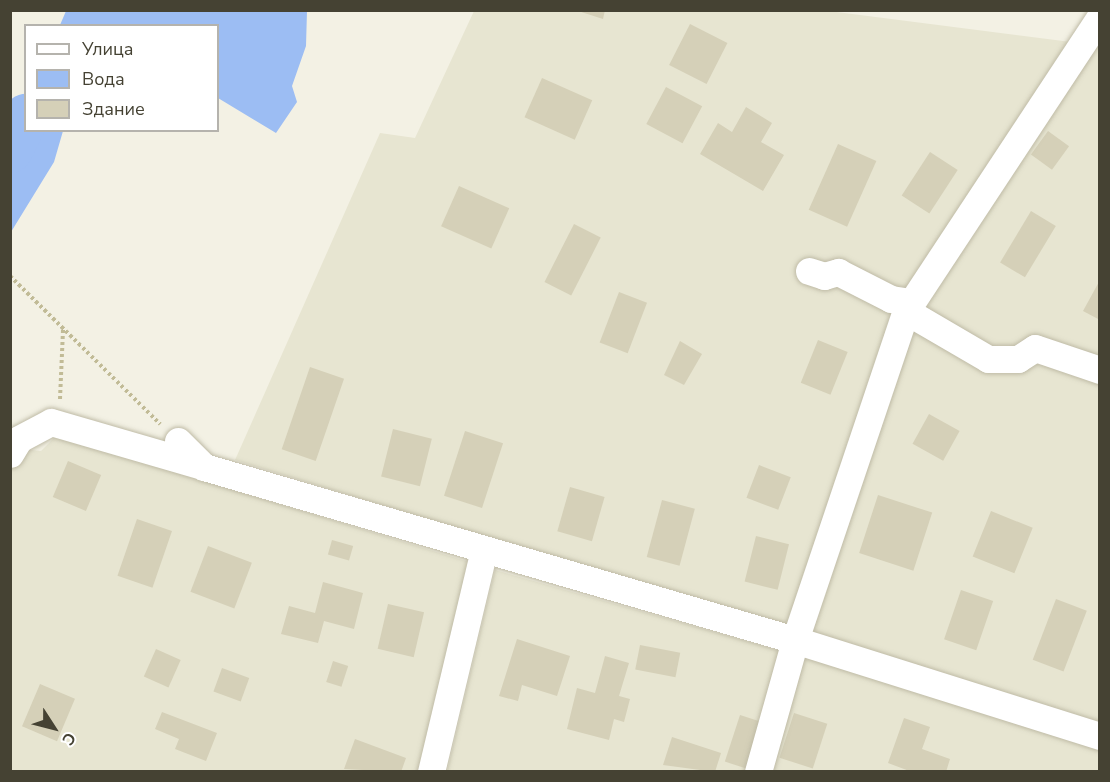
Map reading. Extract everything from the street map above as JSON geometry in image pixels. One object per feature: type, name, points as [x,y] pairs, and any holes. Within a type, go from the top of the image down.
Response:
[{"type":"street","points":[[758,771],[795,640],[909,306],[1100,17]]},
{"type":"street","points":[[809,271],[824,276],[838,272],[909,306],[988,359],[1018,359],[1035,348],[1100,370]]},
{"type":"street","points":[[10,454],[19,439],[51,422],[204,466],[483,553],[795,640],[1100,736]]},
{"type":"street","points":[[178,441],[204,466]]},
{"type":"street","points":[[431,771],[483,553]]},
{"type":"path","points":[[10,276],[178,441]]},
{"type":"path","points":[[51,422],[66,362],[63,328]]},
{"type":"shaded area","points":[[821,10],[1071,42],[893,316],[788,629],[235,460],[380,133],[415,138],[474,11]]},
{"type":"shaded area","points":[[1094,44],[1099,45],[1099,725],[808,634],[920,307]]},
{"type":"shaded area","points":[[56,436],[469,562],[420,771],[11,772],[10,471],[22,449],[41,451]]},
{"type":"shaded area","points":[[495,570],[784,652],[749,771],[447,772]]},
{"type":"shaded area","points":[[802,656],[1099,747],[1099,771],[768,772]]},
{"type":"water","points":[[66,11],[307,11],[306,46],[292,86],[297,102],[276,133],[219,99],[219,24],[60,24]]},
{"type":"water","points":[[24,119],[24,132],[63,132],[54,162],[11,232],[11,155]]},
{"type":"building","points":[[575,10],[605,10],[603,19]]},
{"type":"building","points":[[690,24],[727,43],[707,84],[669,65]]},
{"type":"building","points":[[542,78],[592,100],[575,140],[525,117]]},
{"type":"building","points":[[666,87],[702,106],[682,143],[646,124]]},
{"type":"building","points":[[746,107],[772,123],[761,142],[784,155],[763,191],[700,154],[718,123],[732,132]]},
{"type":"building","points":[[1048,131],[1069,146],[1052,170],[1031,154]]},
{"type":"building","points":[[838,144],[876,161],[847,227],[809,210]]},
{"type":"building","points":[[930,152],[958,170],[929,214],[902,196]]},
{"type":"building","points":[[459,186],[509,208],[491,249],[441,226]]},
{"type":"building","points":[[1031,211],[1056,226],[1025,277],[1000,262]]},
{"type":"building","points":[[574,224],[601,238],[571,296],[544,282]]},
{"type":"building","points":[[1100,280],[1100,320],[1083,311]]},
{"type":"building","points":[[619,292],[647,303],[628,353],[600,342]]},
{"type":"building","points":[[818,340],[848,352],[830,395],[801,383]]},
{"type":"building","points":[[680,341],[702,354],[684,385],[664,375]]},
{"type":"building","points":[[310,367],[344,379],[316,461],[282,449]]},
{"type":"building","points":[[929,414],[960,431],[943,461],[913,444]]},
{"type":"building","points":[[393,429],[432,439],[420,486],[381,477]]},
{"type":"building","points":[[465,431],[503,443],[482,508],[444,496]]},
{"type":"building","points":[[68,461],[101,475],[86,511],[53,497]]},
{"type":"building","points":[[759,465],[791,477],[778,510],[746,498]]},
{"type":"building","points":[[570,487],[605,497],[592,541],[557,531]]},
{"type":"building","points":[[878,495],[932,513],[913,571],[859,553]]},
{"type":"building","points":[[662,500],[695,509],[680,566],[647,557]]},
{"type":"building","points":[[991,511],[1033,528],[1014,573],[973,556]]},
{"type":"building","points":[[137,519],[172,531],[152,588],[117,576]]},
{"type":"building","points":[[756,536],[789,544],[778,590],[745,582]]},
{"type":"building","points":[[332,540],[353,546],[349,560],[328,554]]},
{"type":"building","points":[[208,546],[252,563],[234,609],[190,592]]},
{"type":"building","points":[[323,582],[363,593],[354,629],[324,621],[318,643],[281,634],[289,606],[315,613]]},
{"type":"building","points":[[961,590],[993,601],[976,650],[944,639]]},
{"type":"building","points":[[1056,599],[1087,611],[1064,672],[1033,660]]},
{"type":"building","points":[[388,604],[424,612],[414,657],[378,649]]},
{"type":"building","points":[[517,639],[570,656],[557,696],[522,685],[518,701],[499,696]]},
{"type":"building","points":[[640,645],[680,653],[675,677],[635,670]]},
{"type":"building","points":[[156,649],[181,660],[168,687],[144,676]]},
{"type":"building","points":[[605,656],[629,663],[619,696],[630,699],[624,722],[614,719],[609,740],[567,729],[577,688],[595,693]]},
{"type":"building","points":[[333,661],[348,666],[341,687],[326,682]]},
{"type":"building","points":[[222,668],[249,678],[241,701],[213,691]]},
{"type":"building","points":[[40,684],[75,699],[57,741],[22,726]]},
{"type":"building","points":[[162,712],[217,733],[206,761],[175,749],[179,739],[155,729]]},
{"type":"building","points":[[794,713],[827,724],[813,769],[779,758]]},
{"type":"building","points":[[740,715],[768,724],[752,771],[725,762]]},
{"type":"building","points":[[904,718],[930,727],[922,749],[950,759],[946,772],[912,772],[888,763]]},
{"type":"building","points":[[672,737],[721,753],[715,772],[663,765]]},
{"type":"building","points":[[355,739],[406,758],[401,772],[344,769]]},
{"type":"waterway","points":[[10,150],[24,121]]}]
